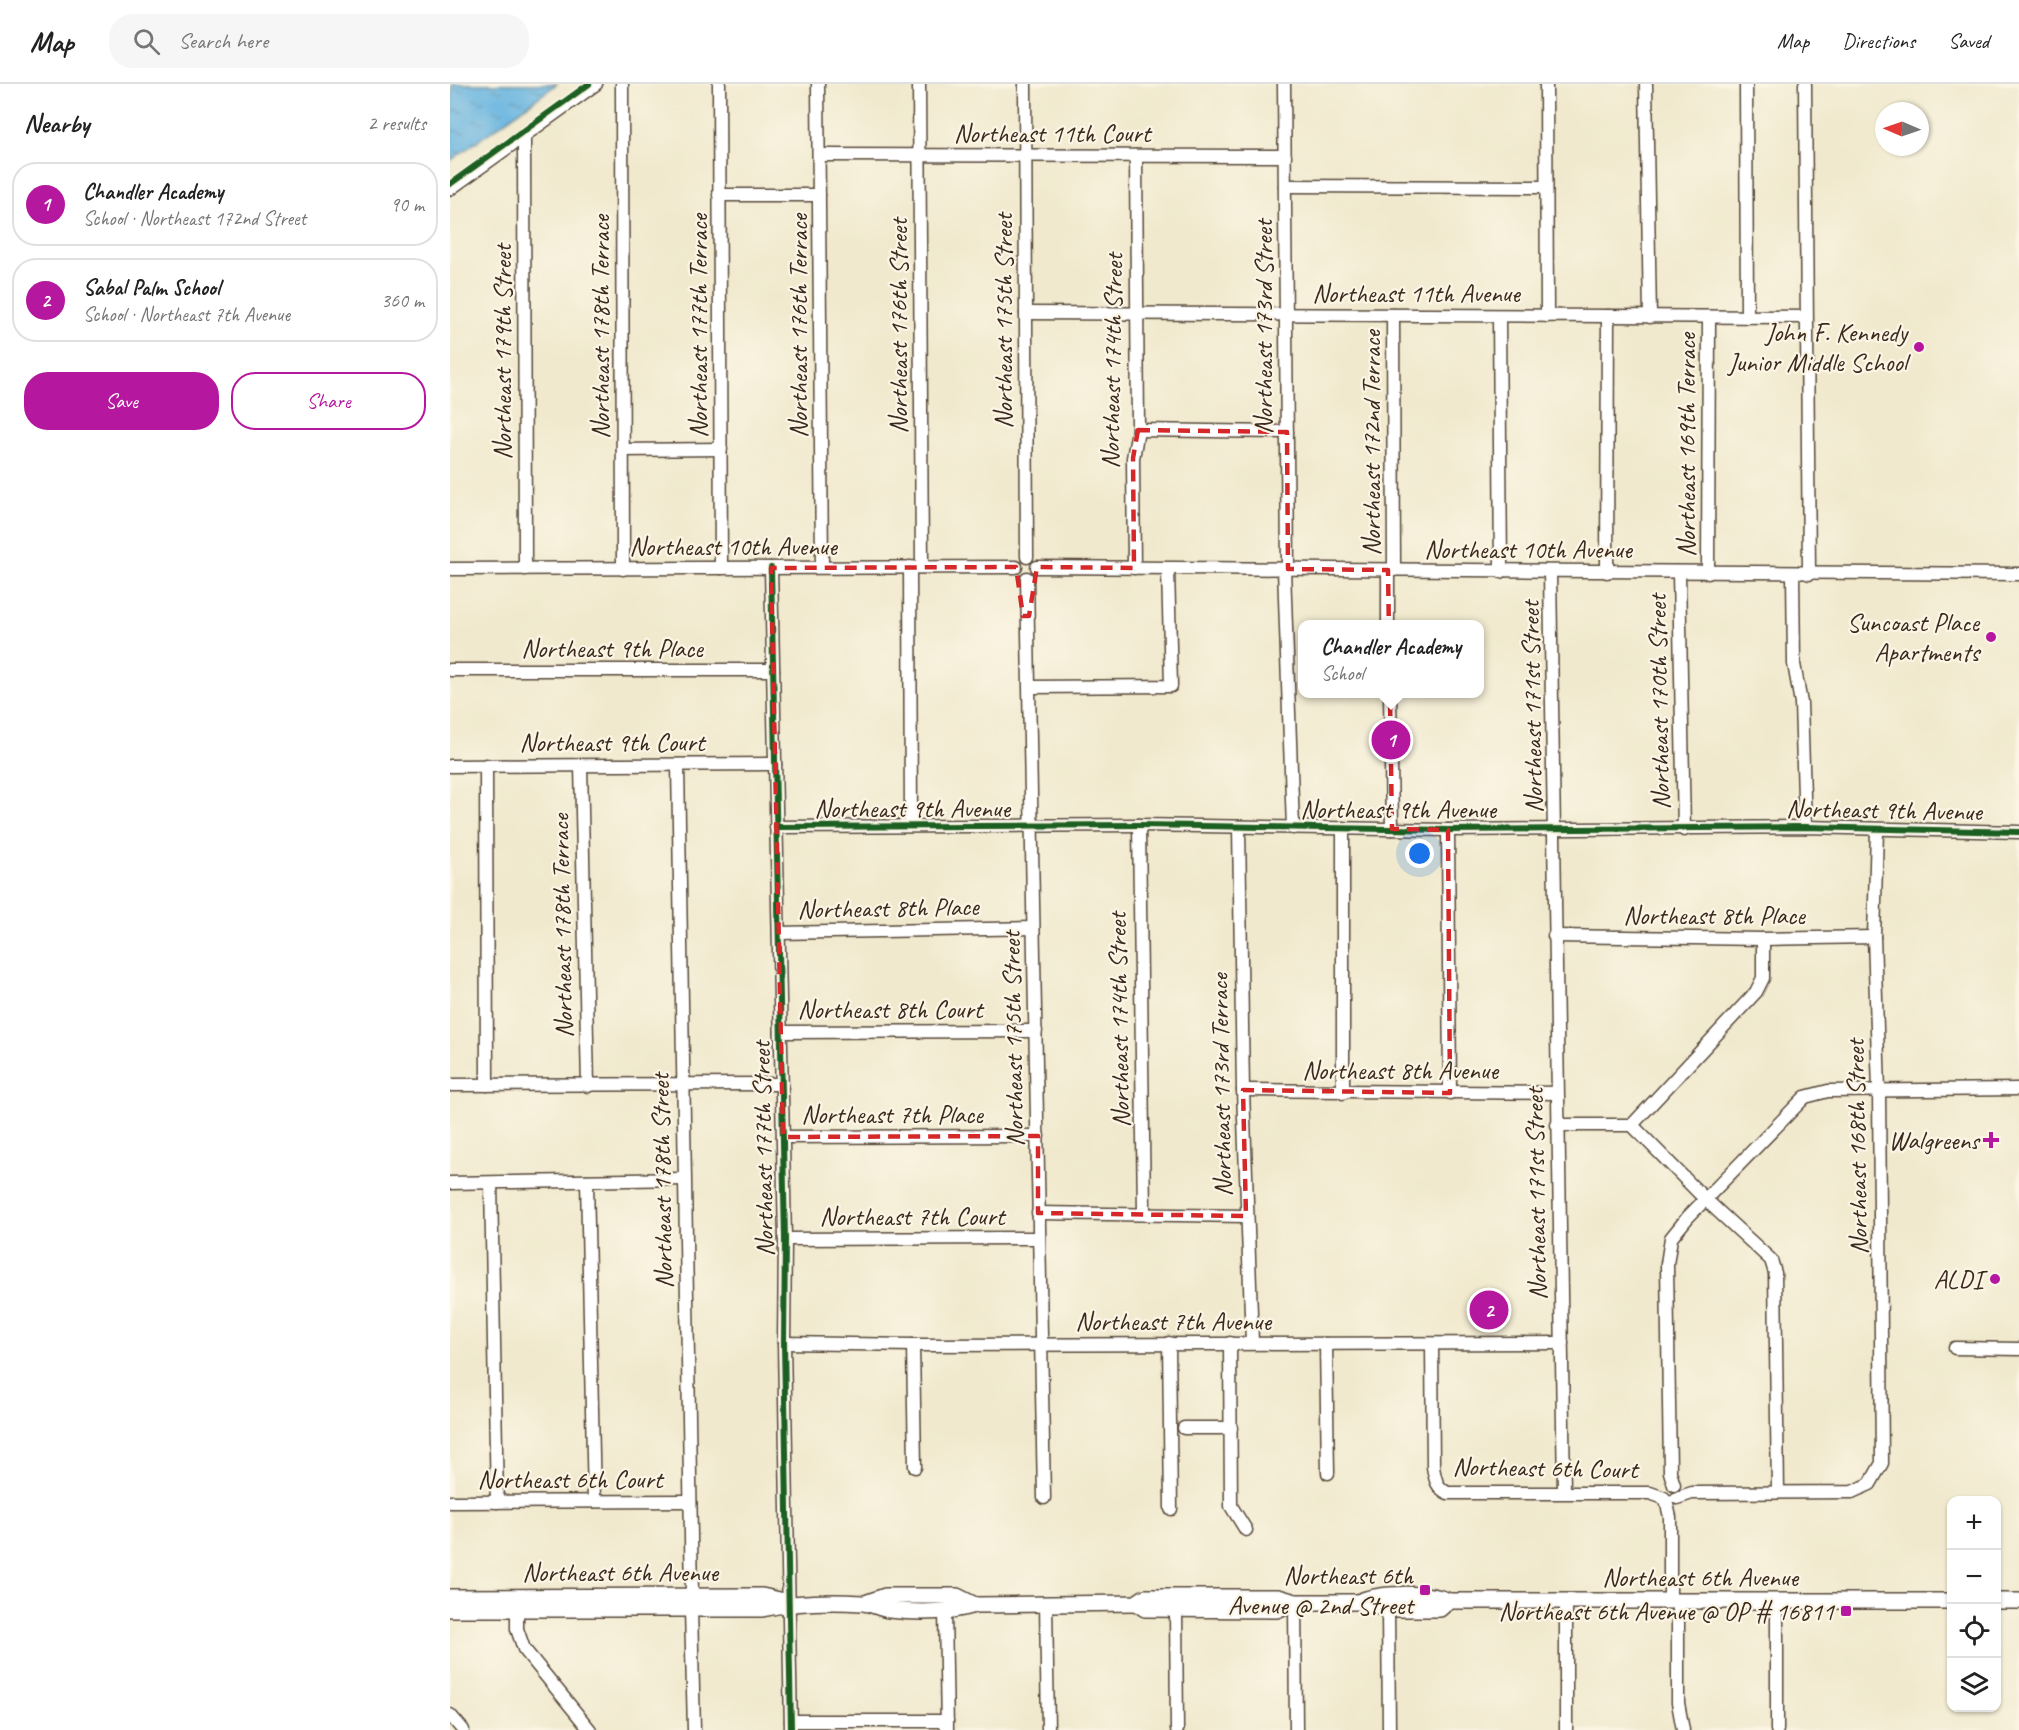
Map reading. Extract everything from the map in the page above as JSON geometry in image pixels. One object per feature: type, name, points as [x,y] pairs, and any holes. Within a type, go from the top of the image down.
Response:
[{"type":"main road","name":"Northeast 6th Avenue","points":[[450,1609],[692,1603],[762,1596],[789,1603],[865,1603],[887,1610],[958,1610],[975,1605],[1136,1603],[1145,1597],[1278,1597],[1295,1602],[1358,1602],[1388,1609],[1440,1609],[1449,1601]]},
{"type":"main road","name":"Northeast 6th Avenue","points":[[865,1603],[885,1596],[957,1596],[975,1605]]},
{"type":"main road","name":"Northeast 6th Avenue","points":[[1358,1602],[1372,1596],[1438,1597],[1449,1601],[1947,1601]]},
{"type":"main road","name":"Northeast 6th Avenue","points":[[450,1597],[692,1603]]},
{"type":"main road","points":[[2001,1601],[2019,1601]]},
{"type":"main road","name":"Northeast 6th Avenue","points":[[1136,1603],[1145,1609],[1277,1610],[1295,1602]]},
{"type":"street","points":[[450,189],[596,84]]},
{"type":"street","name":"Northeast 178th Terrace","points":[[622,84],[623,569]]},
{"type":"street","name":"Northeast 177th Terrace","points":[[719,84],[721,568]]},
{"type":"street","name":"Northeast 176th Terrace","points":[[818,84],[822,567]]},
{"type":"street","name":"Northeast 176th Street","points":[[911,825],[916,567],[919,84]]},
{"type":"street","name":"Northeast 175th Street","points":[[1025,84],[1027,557]]},
{"type":"street","name":"Northeast 173rd Street","points":[[1284,84],[1286,569],[1293,828]]},
{"type":"street","points":[[1546,84],[1547,316]]},
{"type":"street","points":[[1646,84],[1650,316]]},
{"type":"street","points":[[1746,84],[1747,317]]},
{"type":"street","points":[[1805,84],[1809,573]]},
{"type":"street","name":"Northeast 179th Street","points":[[524,136],[525,569]]},
{"type":"street","name":"Northeast 11th Court","points":[[819,155],[1285,156]]},
{"type":"street","name":"Northeast 174th Street","points":[[1134,568],[1133,458],[1138,430],[1136,156]]},
{"type":"street","points":[[1285,186],[1545,188]]},
{"type":"street","points":[[719,195],[819,195]]},
{"type":"street","name":"Northeast 11th Avenue","points":[[1026,313],[1806,317]]},
{"type":"street","name":"Northeast 172nd Terrace","points":[[1389,620],[1393,315]]},
{"type":"street","points":[[1499,316],[1501,572]]},
{"type":"street","points":[[1607,572],[1608,316]]},
{"type":"street","name":"Northeast 169th Terrace","points":[[1708,573],[1709,317]]},
{"type":"street","points":[[1138,430],[1287,432]]},
{"type":"street","points":[[622,450],[721,449]]},
{"type":"street","points":[[1027,557],[1035,561],[1037,567],[1035,574],[1027,578],[1020,576],[1016,567],[1019,560],[1027,557]]},
{"type":"street","name":"Northeast 10th Avenue","points":[[450,569],[1016,567]]},
{"type":"street","name":"Northeast 10th Avenue","points":[[1037,567],[2019,574]]},
{"type":"street","name":"Northeast 177th Street","points":[[771,568],[785,1239],[784,1343],[791,1725]]},
{"type":"street","points":[[1030,687],[1171,687],[1168,569]]},
{"type":"street","name":"Northeast 171st Street","points":[[1550,572],[1564,1491]]},
{"type":"street","name":"Northeast 170th Street","points":[[1679,573],[1684,830]]},
{"type":"street","points":[[1793,573],[1794,664],[1801,703],[1805,827]]},
{"type":"street","name":"Northeast 175th Street","points":[[1027,578],[1044,1498]]},
{"type":"street","name":"Northeast 9th Place","points":[[450,670],[773,670]]},
{"type":"street","points":[[1390,698],[1392,829]]},
{"type":"street","name":"Northeast 9th Court","points":[[450,766],[775,764]]},
{"type":"street","points":[[486,765],[487,1085]]},
{"type":"street","name":"Northeast 178th Terrace","points":[[580,765],[588,1086]]},
{"type":"street","name":"Northeast 178th Street","points":[[678,765],[694,1730]]},
{"type":"street","name":"Northeast 9th Avenue","points":[[776,828],[911,825],[1032,827],[1139,825],[1448,830],[1553,828],[1684,830],[1805,827],[2019,832]]},
{"type":"street","name":"Northeast 174th Street","points":[[1139,825],[1144,1214]]},
{"type":"street","name":"Northeast 173rd Terrace","points":[[1239,827],[1246,1216],[1252,1342]]},
{"type":"street","points":[[1343,828],[1343,1093]]},
{"type":"street","points":[[1448,830],[1450,1093]]},
{"type":"street","name":"Northeast 168th Street","points":[[1778,1492],[1852,1491],[1870,1484],[1882,1463],[1879,1090],[1874,937],[1877,830]]},
{"type":"street","name":"Northeast 8th Place","points":[[779,933],[1034,928]]},
{"type":"street","name":"Northeast 8th Place","points":[[1554,936],[1763,939],[1874,937]]},
{"type":"street","points":[[1632,1125],[1756,992],[1764,978],[1763,939]]},
{"type":"street","name":"Northeast 8th Court","points":[[781,1032],[1036,1031]]},
{"type":"street","points":[[450,1085],[782,1084]]},
{"type":"street","points":[[1683,1730],[1678,1703],[1670,1517],[1667,1264],[1671,1238],[1705,1198],[1805,1097],[1828,1091],[2019,1089]]},
{"type":"street","name":"Northeast 8th Avenue","points":[[1243,1090],[1343,1093],[1557,1093]]},
{"type":"street","points":[[1557,1125],[1632,1125],[1771,1260],[1775,1273],[1778,1492],[1670,1493]]},
{"type":"street","name":"Northeast 7th Place","points":[[783,1137],[1038,1136]]},
{"type":"street","points":[[450,1183],[684,1179]]},
{"type":"street","points":[[587,1181],[594,1502]]},
{"type":"street","points":[[491,1182],[497,1502]]},
{"type":"street","name":"Northeast 7th Court","points":[[1038,1213],[1246,1216]]},
{"type":"street","name":"Northeast 7th Court","points":[[785,1239],[1038,1238]]},
{"type":"street","name":"Northeast 7th Avenue","points":[[784,1343],[913,1345],[1252,1342],[1562,1343]]},
{"type":"street","points":[[1169,1343],[1171,1509]]},
{"type":"street","points":[[1230,1343],[1231,1506],[1246,1530]]},
{"type":"street","points":[[1326,1344],[1328,1473]]},
{"type":"street","name":"Northeast 6th Court","points":[[1432,1344],[1433,1467],[1439,1487],[1448,1493],[1564,1491],[1670,1493]]},
{"type":"street","points":[[913,1345],[915,1467]]},
{"type":"street","points":[[1955,1348],[2019,1349]]},
{"type":"street","points":[[1184,1428],[1231,1428]]},
{"type":"street","name":"Northeast 6th Court","points":[[450,1502],[690,1501]]},
{"type":"street","points":[[1777,1600],[1777,1730]]},
{"type":"street","points":[[1295,1602],[1296,1730]]},
{"type":"street","points":[[1566,1602],[1566,1730]]},
{"type":"street","points":[[1046,1604],[1048,1730]]},
{"type":"street","points":[[517,1609],[517,1629],[524,1649],[590,1730]]},
{"type":"street","points":[[1176,1609],[1177,1730]]},
{"type":"street","points":[[1388,1609],[1389,1730]]},
{"type":"street","points":[[791,1725],[947,1725],[945,1610]]},
{"type":"street","points":[[450,1715],[463,1730]]},
{"type":"highlighted area","points":[[1138,430],[1287,432],[1288,569],[1388,570],[1392,829],[1448,830],[1450,1093],[1243,1090],[1246,1216],[1038,1213],[1038,1136],[783,1137],[771,568],[1016,567],[1023,616],[1029,616],[1037,567],[1134,568],[1133,458]]},
{"type":"water","points":[[452,84],[557,84],[450,161]]},
{"type":"cycle path","points":[[450,184],[589,84]]},
{"type":"cycle path","points":[[771,568],[785,1239],[784,1343],[791,1730]]},
{"type":"cycle path","points":[[776,827],[1139,825],[1448,830],[1805,827],[2019,832]]},
{"type":"place","name":"John F. Kennedy Junior Middle School","points":[[1919,347]]},
{"type":"place","name":"Suncoast Place Apartments","points":[[1991,637]]},
{"type":"place","name":"Chandler Academy","points":[[1391,740]]},
{"type":"place","name":"Walgreens","points":[[1991,1140]]},
{"type":"place","name":"ALDI","points":[[1995,1279]]},
{"type":"place","name":"Sabal Palm School","points":[[1489,1310]]},
{"type":"place","name":"Northeast 6th Avenue @ 2nd Street","points":[[1425,1590]]},
{"type":"place","name":"Northeast 6th Avenue @ OP # 16811","points":[[1846,1611]]}]
